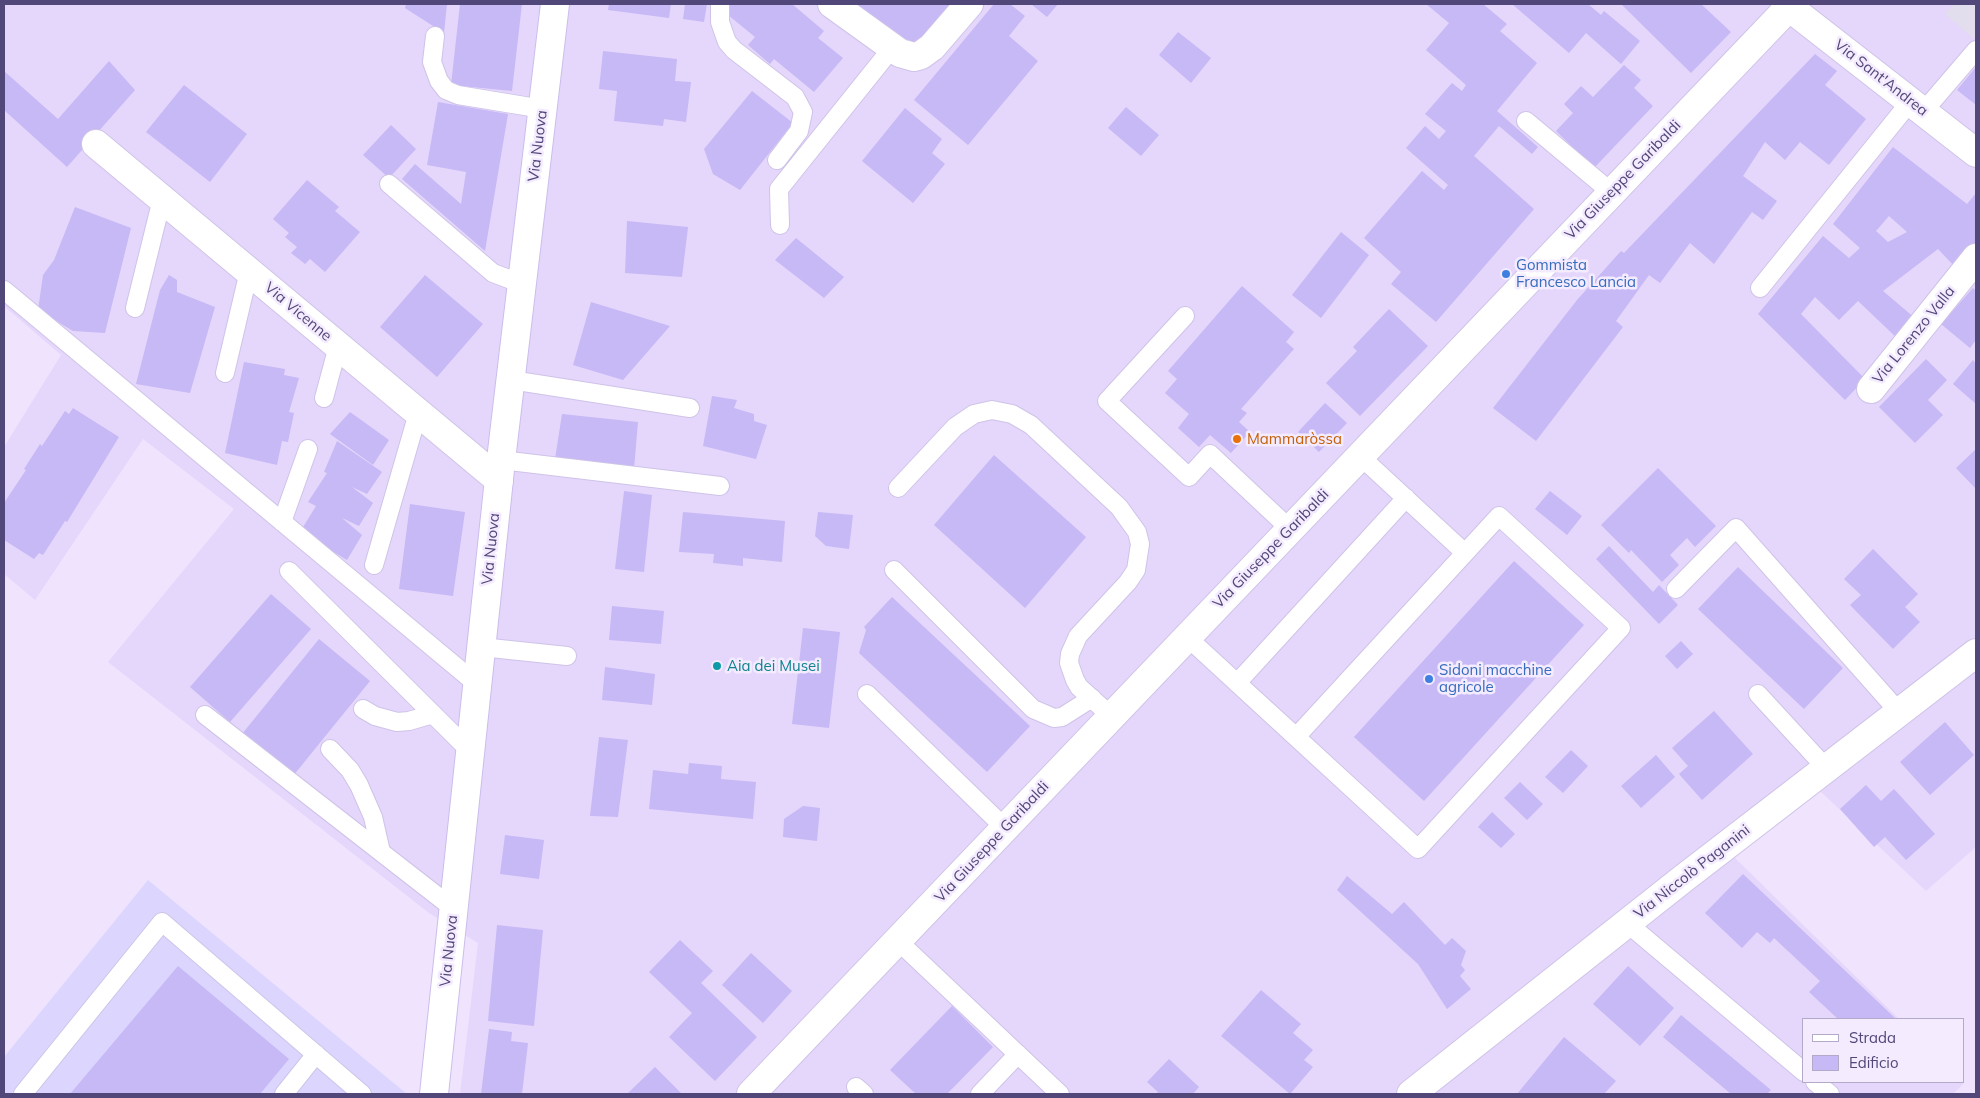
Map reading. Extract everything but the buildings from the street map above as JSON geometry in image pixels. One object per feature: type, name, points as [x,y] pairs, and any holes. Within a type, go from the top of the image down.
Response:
[{"type":"street","name":"Via Nuova","points":[[434,1094],[500,470],[555,4]]},
{"type":"street","points":[[832,4],[903,52],[921,55],[932,47],[969,4]]},
{"type":"street","name":"Via Sant'Andrea","points":[[1788,5],[1976,153]]},
{"type":"street","name":"Via Giuseppe Garibaldi","points":[[751,1094],[1005,828],[1102,707],[1187,637],[1788,5]]},
{"type":"street","name":"Via Vicenne","points":[[96,144],[418,413],[500,470]]},
{"type":"street","name":"Via Lorenzo Valla","points":[[1871,389],[1976,258]]},
{"type":"street","name":"Via Niccolò Paganini","points":[[1415,1093],[1627,923],[1826,768],[1899,712],[1974,660]]},
{"type":"lane","points":[[720,4],[720,22],[727,42],[734,50],[795,97],[803,112],[799,131],[777,160]]},
{"type":"lane","points":[[435,36],[432,62],[439,80],[446,90],[458,95],[542,109]]},
{"type":"lane","points":[[1760,288],[1917,107],[1976,50]]},
{"type":"lane","points":[[780,225],[779,189],[903,52]]},
{"type":"lane","points":[[1526,121],[1611,192]]},
{"type":"lane","points":[[388,184],[493,273],[522,284]]},
{"type":"lane","points":[[135,308],[162,198]]},
{"type":"lane","points":[[225,373],[249,271]]},
{"type":"lane","points":[[4,290],[478,685]]},
{"type":"lane","points":[[1185,316],[1107,401],[1189,477],[1210,454],[1290,529]]},
{"type":"lane","points":[[324,398],[338,346]]},
{"type":"lane","points":[[511,380],[690,408]]},
{"type":"lane","points":[[898,488],[954,427],[974,414],[992,410],[1012,414],[1031,424],[1119,507],[1137,532],[1140,544],[1136,570],[1128,582],[1078,636],[1070,654],[1069,663],[1075,680],[1102,707]]},
{"type":"lane","points":[[374,566],[418,413]]},
{"type":"lane","points":[[282,522],[308,448]]},
{"type":"lane","points":[[1360,456],[1465,553]]},
{"type":"lane","points":[[500,470],[720,486]]},
{"type":"lane","points":[[1237,683],[1406,498]]},
{"type":"lane","points":[[1187,637],[1418,850],[1621,628],[1499,516],[1296,737]]},
{"type":"lane","points":[[1676,589],[1736,528],[1899,712]]},
{"type":"lane","points":[[894,570],[1033,709],[1054,718],[1102,707]]},
{"type":"lane","points":[[289,571],[470,751]]},
{"type":"lane","points":[[482,646],[567,656]]},
{"type":"lane","points":[[867,694],[1005,828]]},
{"type":"lane","points":[[1758,694],[1826,768]]},
{"type":"lane","points":[[363,709],[374,716],[397,722],[409,722],[433,714]]},
{"type":"lane","points":[[205,715],[454,909]]},
{"type":"lane","points":[[330,749],[350,770],[359,785],[373,816],[381,852]]},
{"type":"lane","points":[[23,1094],[162,922],[362,1094]]},
{"type":"lane","points":[[1627,923],[1802,1070]]},
{"type":"lane","points":[[898,941],[1060,1094]]},
{"type":"lane","points":[[284,1094],[316,1054]]},
{"type":"lane","points":[[980,1094],[1018,1054]]},
{"type":"lane","points":[[1816,1083],[1830,1094]]},
{"type":"shaded area","points":[[4,4],[1976,4],[1976,847],[1926,891],[1818,789],[1733,856],[1898,1018],[1802,1018],[1802,1083],[1964,1083],[1953,1094],[460,1094],[478,943],[429,913],[108,662],[234,509],[143,439],[35,600],[4,574],[4,447],[61,355],[4,306]]},
{"type":"shaded area","points":[[1954,4],[1976,4],[1976,36],[1974,39],[1945,14]]},
{"type":"shaded area","points":[[148,880],[407,1094],[4,1094],[4,1057]]},
{"type":"place","name":"Gommista Francesco Lancia","points":[[1506,274]]},
{"type":"place","name":"Mammaròssa","points":[[1237,439]]},
{"type":"place","name":"Aia dei Musei","points":[[717,666]]},
{"type":"place","name":"Sidoni macchine agricole","points":[[1429,679]]}]
